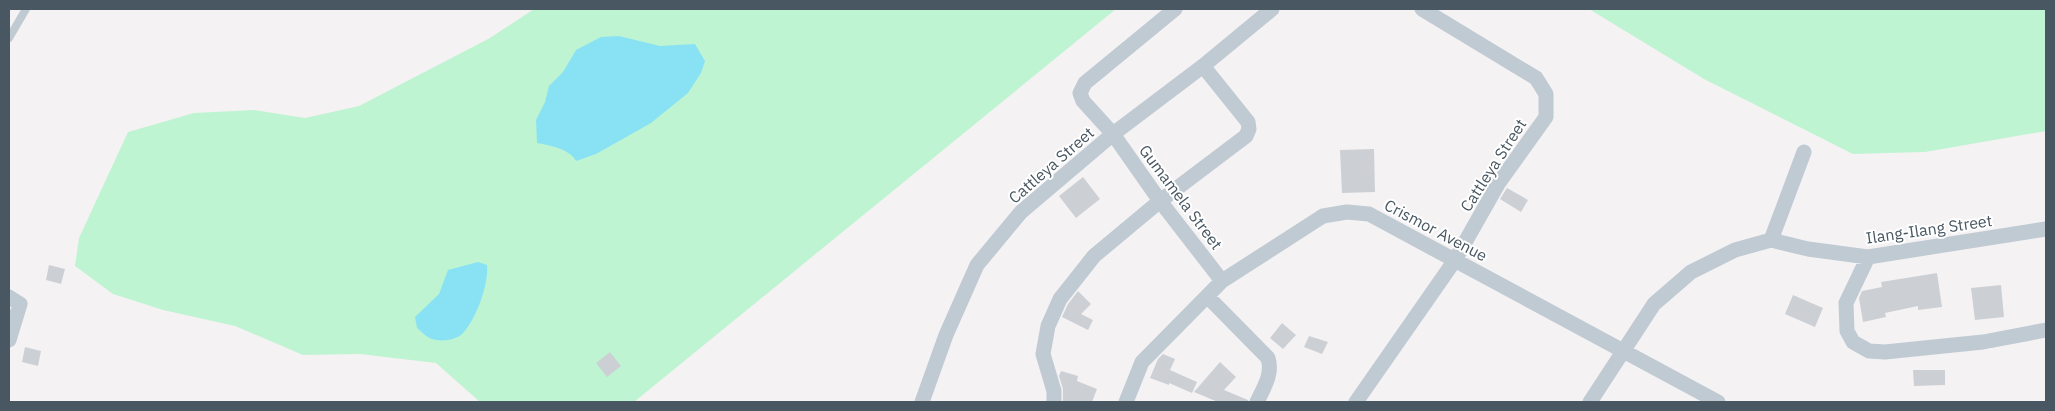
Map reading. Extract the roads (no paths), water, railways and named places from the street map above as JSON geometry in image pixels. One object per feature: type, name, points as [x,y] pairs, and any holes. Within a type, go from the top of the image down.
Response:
[{"type":"street","name":"Gumamela Street","points":[[1175,9],[1085,83],[1080,93],[1083,101],[1114,134],[1160,201],[1222,281]]},
{"type":"street","name":"Cattleya Street","points":[[922,402],[946,335],[977,265],[1021,212],[1114,134],[1203,66],[1272,9]]},
{"type":"street","name":"Cattleya Street","points":[[1356,402],[1455,260],[1498,184],[1546,117],[1546,94],[1536,78],[1426,10]]},
{"type":"street","points":[[1054,402],[1054,391],[1043,354],[1048,326],[1060,299],[1094,256],[1160,201],[1246,136],[1249,129],[1248,122],[1203,66]]},
{"type":"street","points":[[1771,240],[1804,152]]},
{"type":"street","name":"Crismor Avenue","points":[[1126,402],[1142,362],[1222,281],[1323,216],[1347,212],[1369,214],[1622,352],[1718,402]]},
{"type":"street","name":"Ilang-Ilang Street","points":[[1590,402],[1654,304],[1691,272],[1735,250],[1771,240],[1808,249],[1868,257],[2046,229]]},
{"type":"street","points":[[1868,257],[1846,303],[1847,332],[1854,342],[1868,350],[1885,352],[1983,342],[2046,330]]},
{"type":"street","points":[[1207,296],[1268,358],[1270,375],[1258,402]]},
{"type":"street","points":[[9,297],[20,304],[9,340]]},
{"type":"lane","points":[[9,38],[26,9]]},
{"type":"water","points":[[619,36],[660,46],[695,44],[705,61],[701,73],[688,93],[651,123],[596,154],[576,161],[569,153],[553,146],[537,143],[536,120],[545,102],[549,86],[563,72],[576,50],[601,37]]},
{"type":"water","points":[[478,262],[487,265],[486,282],[477,311],[467,328],[459,336],[448,340],[428,337],[417,328],[415,317],[439,294],[448,270]]}]
